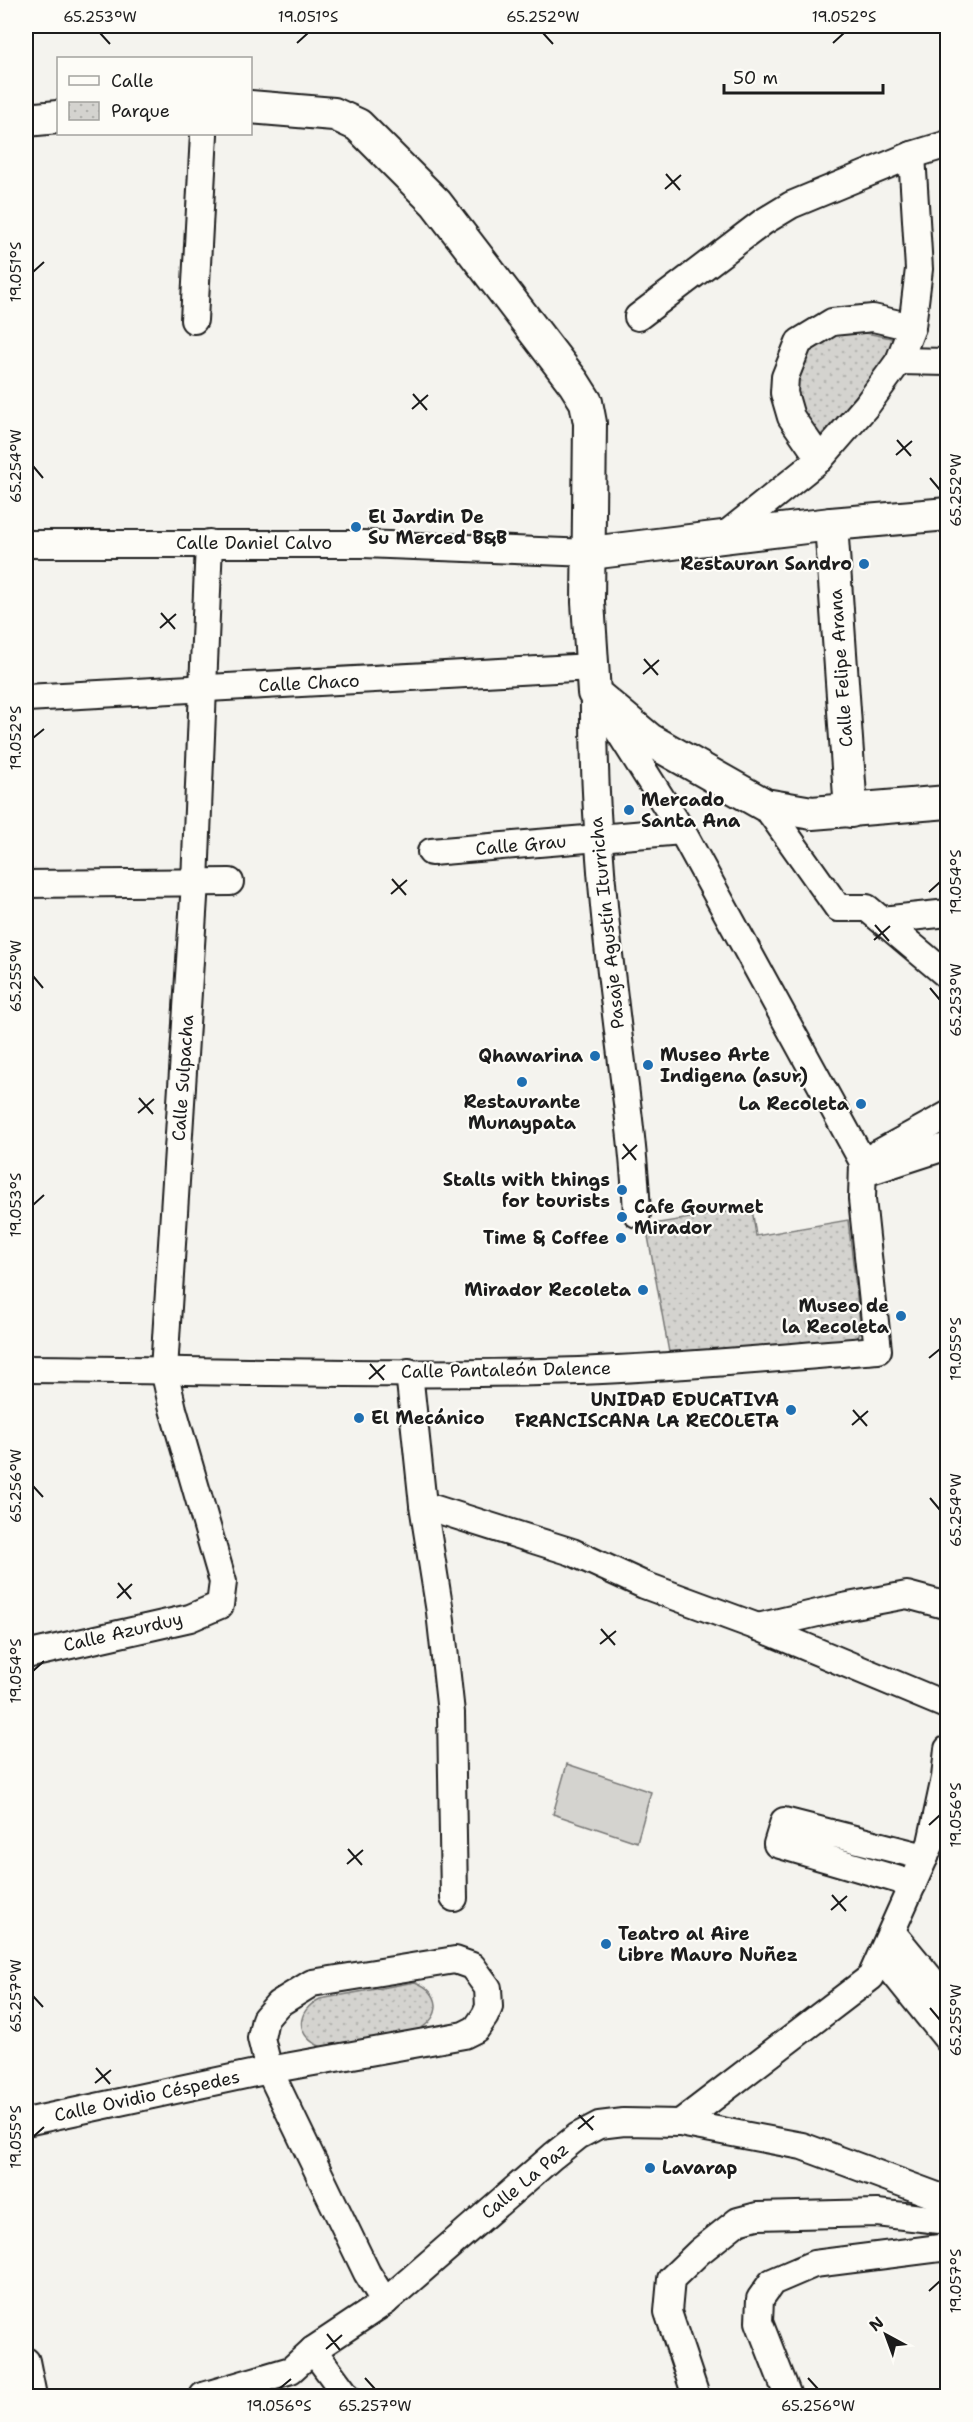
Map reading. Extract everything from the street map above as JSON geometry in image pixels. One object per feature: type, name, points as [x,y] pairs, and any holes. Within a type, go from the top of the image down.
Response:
[{"type":"main road","points":[[252,107],[334,114],[358,126],[436,203],[560,364],[586,402],[590,423],[588,602],[593,680],[650,740],[765,805],[812,813],[948,802]]},
{"type":"main road","points":[[26,120],[57,117]]},
{"type":"main road","points":[[590,553],[831,524],[948,514]]},
{"type":"main road","name":"Calle Felipe Arana","points":[[831,524],[852,811]]},
{"type":"street","points":[[194,320],[204,135]]},
{"type":"street","points":[[638,317],[763,222],[791,204],[912,155],[948,144]]},
{"type":"street","points":[[723,537],[820,459],[867,405],[898,361],[912,327],[919,269],[912,155]]},
{"type":"street","points":[[820,459],[791,417],[784,393],[785,377],[799,342],[832,322],[873,318],[912,327]]},
{"type":"street","points":[[898,361],[948,362]]},
{"type":"street","name":"Calle Sulpacha","points":[[209,543],[195,882],[164,1370],[176,1420],[223,1582],[220,1605]]},
{"type":"street","name":"Calle Daniel Calvo","points":[[26,544],[363,544],[590,553]]},
{"type":"street","points":[[593,680],[682,831],[863,1168]]},
{"type":"street","name":"Calle Chaco","points":[[26,698],[202,689],[593,680]]},
{"type":"street","name":"Pasaje Agustín Iturricha","points":[[593,680],[597,838],[614,1005],[634,1152],[637,1214]]},
{"type":"street","points":[[765,805],[838,908],[867,909],[948,976]]},
{"type":"street","name":"Calle Grau","points":[[431,852],[682,831]]},
{"type":"street","points":[[26,884],[230,882]]},
{"type":"street","points":[[882,920],[948,913]]},
{"type":"street","points":[[863,1168],[948,1115]]},
{"type":"street","points":[[863,1168],[948,1146]]},
{"type":"street","name":"Calle Pantaleón Dalence","points":[[26,1369],[578,1371],[878,1350],[862,1199],[863,1168]]},
{"type":"street","points":[[409,1372],[423,1505],[440,1612],[451,1713],[454,1898]]},
{"type":"street","points":[[423,1505],[572,1552],[644,1585],[758,1627],[948,1706]]},
{"type":"street","points":[[758,1627],[907,1595],[948,1606]]},
{"type":"street","name":"Calle Azurduy","points":[[26,1654],[189,1618],[220,1605]]},
{"type":"street","points":[[680,2123],[872,1977],[912,1884],[934,1847],[948,1749]]},
{"type":"street","points":[[912,1884],[777,1844],[784,1821],[934,1847]]},
{"type":"street","points":[[892,1932],[948,2000]]},
{"type":"street","points":[[881,1957],[948,2040]]},
{"type":"street","name":"Calle Ovidio Céspedes","points":[[26,2122],[269,2070],[464,2035],[476,2029],[485,2016],[489,2007],[489,1988],[472,1966],[455,1960],[312,1983],[278,2004],[265,2019],[261,2038],[269,2070]]},
{"type":"street","points":[[269,2070],[367,2273],[385,2302]]},
{"type":"street","name":"Calle La Paz","points":[[203,2397],[291,2370],[313,2350],[385,2302],[578,2136],[599,2125],[624,2122],[680,2123],[802,2146],[948,2200]]},
{"type":"street","points":[[696,2397],[668,2312],[671,2279],[699,2252],[738,2221],[757,2216],[836,2213],[877,2213],[948,2221]]},
{"type":"street","points":[[788,2397],[759,2322],[760,2299],[772,2282],[814,2264],[948,2247]]},
{"type":"street","points":[[313,2350],[347,2397]]},
{"type":"street","points":[[26,2361],[33,2397]]},
{"type":"street","points":[[279,2397],[291,2370]]},
{"type":"green space","points":[[856,331],[896,339],[860,391],[817,439],[799,411],[796,381],[807,351],[833,333]]},
{"type":"green space","points":[[752,1208],[756,1236],[848,1220],[861,1331],[856,1340],[670,1358],[646,1225]]},
{"type":"green space","points":[[567,1764],[651,1792],[637,1842],[553,1814]]},
{"type":"green space","points":[[415,1982],[430,1992],[436,2005],[432,2018],[418,2030],[322,2047],[313,2043],[303,2031],[301,2024],[306,2010],[320,1999]]},
{"type":"place","name":"El Jardin De Su Merced B&B","points":[[356,527]]},
{"type":"place","name":"Restauran Sandro","points":[[864,564]]},
{"type":"place","name":"Mercado Santa Ana","points":[[629,810]]},
{"type":"place","name":"Qhawarina","points":[[595,1056]]},
{"type":"place","name":"Museo Arte Indigena (asur)","points":[[648,1065]]},
{"type":"place","name":"Restaurante Munaypata","points":[[522,1082]]},
{"type":"place","name":"La Recoleta","points":[[861,1104]]},
{"type":"place","name":"Stalls with things for tourists","points":[[622,1190]]},
{"type":"place","name":"Cafe Gourmet Mirador","points":[[622,1217]]},
{"type":"place","name":"Time & Coffee","points":[[621,1238]]},
{"type":"place","name":"Mirador Recoleta","points":[[643,1290]]},
{"type":"place","name":"Museo de la Recoleta","points":[[901,1316]]},
{"type":"place","name":"UNIDAD EDUCATIVA FRANCISCANA LA RECOLETA","points":[[791,1410]]},
{"type":"place","name":"El Mecánico","points":[[359,1418]]},
{"type":"place","name":"Teatro al Aire Libre Mauro Nuñez","points":[[606,1944]]},
{"type":"place","name":"Lavarap","points":[[650,2168]]}]
